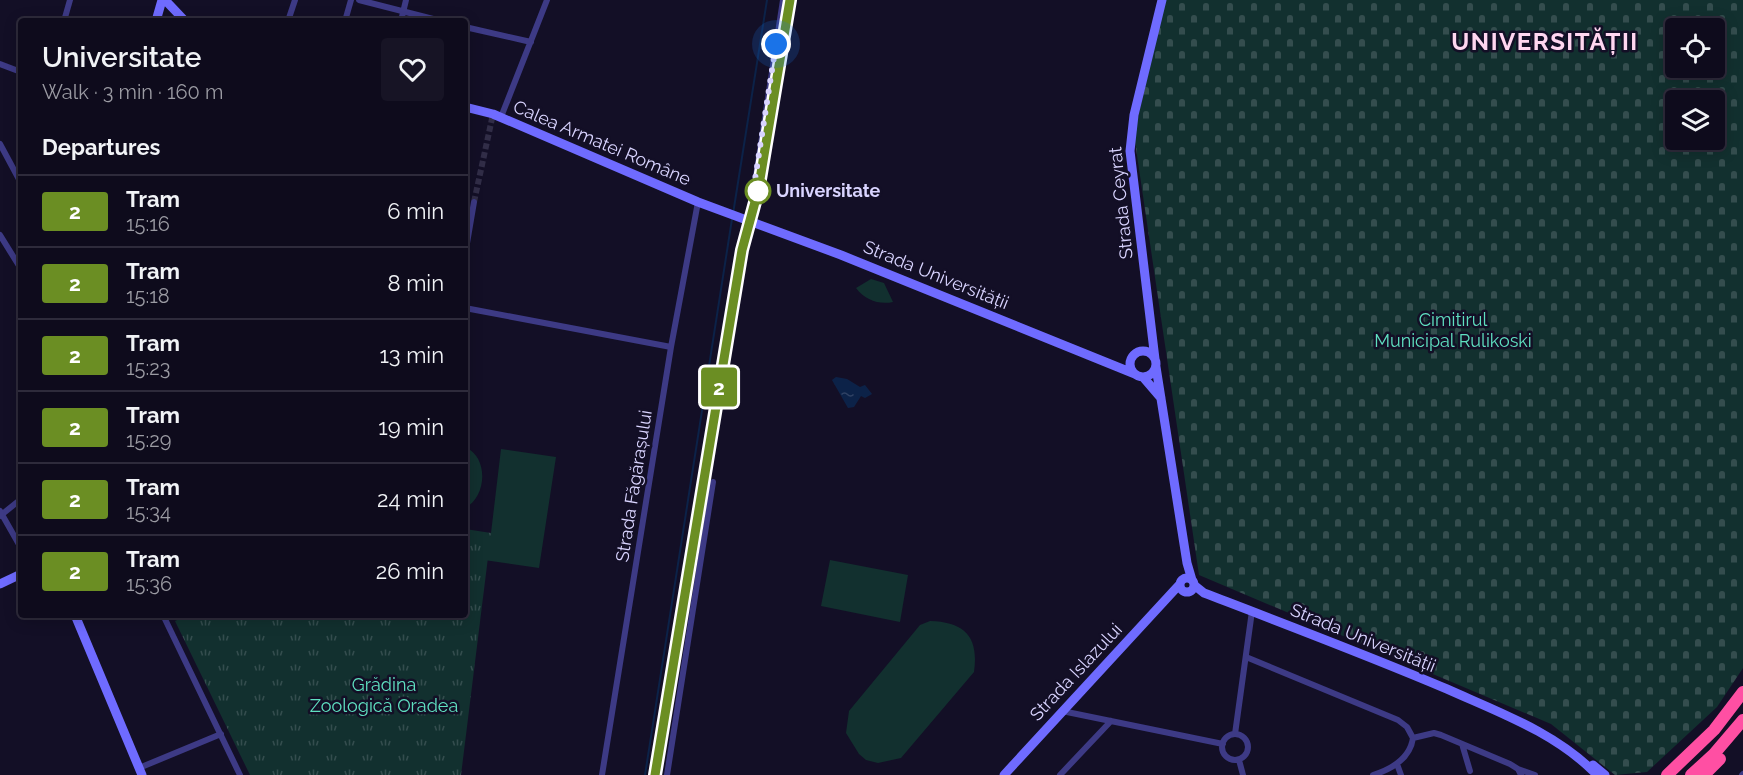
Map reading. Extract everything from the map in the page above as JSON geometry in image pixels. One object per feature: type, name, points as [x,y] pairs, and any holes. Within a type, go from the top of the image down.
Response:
[{"type":"highway","points":[[1667,775],[1714,730],[1743,692]]},
{"type":"highway","points":[[1677,775],[1705,750],[1743,705]]},
{"type":"highway","points":[[1691,775],[1714,754],[1743,720]]},
{"type":"highway","points":[[1704,775],[1743,733]]},
{"type":"main road","points":[[157,18],[163,0],[182,18]]},
{"type":"main road","points":[[174,0],[183,18]]},
{"type":"main road","name":"Strada Ceyrat","points":[[1156,363],[1130,150],[1134,115],[1162,0]]},
{"type":"main road","name":"Calea Armatei Române","points":[[468,108],[501,117],[747,221]]},
{"type":"main road","name":"Strada Universității","points":[[747,221],[841,255],[1139,376]]},
{"type":"main road","points":[[1154,333],[1135,355],[1131,367],[1162,400]]},
{"type":"main road","points":[[1113,366],[1146,351],[1156,363],[1187,563],[1187,585]]},
{"type":"main road","points":[[1139,376],[1151,374],[1156,363]]},
{"type":"main road","points":[[0,585],[18,576]]},
{"type":"main road","name":"Strada Universității","points":[[1187,585],[1378,660],[1534,725],[1560,739],[1605,775]]},
{"type":"main road","name":"Strada Islazului","points":[[1004,775],[1173,593],[1187,585]]},
{"type":"main road","points":[[76,618],[140,772]]},
{"type":"main road","name":"Strada Universității","points":[[1509,716],[1560,745],[1597,775]]},
{"type":"street","points":[[65,18],[70,0]]},
{"type":"street","points":[[289,18],[295,0]]},
{"type":"street","points":[[346,18],[351,0]]},
{"type":"street","points":[[359,0],[428,18]]},
{"type":"street","points":[[402,18],[406,0]]},
{"type":"street","points":[[501,117],[548,0]]},
{"type":"street","points":[[747,221],[783,0]]},
{"type":"street","points":[[468,28],[531,42]]},
{"type":"street","points":[[0,64],[18,71]]},
{"type":"street","points":[[0,144],[18,175]]},
{"type":"street","points":[[468,237],[474,202]]},
{"type":"street","name":"Strada Făgărașului","points":[[602,775],[671,347],[698,202]]},
{"type":"street","points":[[0,236],[18,265]]},
{"type":"street","points":[[468,309],[671,347]]},
{"type":"street","points":[[667,775],[713,482]]},
{"type":"street","points":[[18,501],[1,514],[18,542]]},
{"type":"street","points":[[1235,734],[1252,611]]},
{"type":"street","points":[[164,618],[240,775]]},
{"type":"street","points":[[1246,657],[1398,720],[1407,727],[1413,738],[1406,756],[1397,764],[1373,775]]},
{"type":"street","points":[[1062,711],[1223,744]]},
{"type":"street","points":[[1064,774],[1111,721]]},
{"type":"street","points":[[1413,738],[1434,733],[1520,772],[1534,775]]},
{"type":"street","points":[[140,772],[221,734]]},
{"type":"street","points":[[1235,734],[1242,736],[1247,743],[1247,753],[1239,760],[1230,759],[1225,755],[1223,744],[1227,737],[1235,734]]},
{"type":"street","points":[[1462,744],[1470,771]]},
{"type":"street","points":[[1239,760],[1244,775]]},
{"type":"street","points":[[1397,764],[1401,775]]},
{"type":"green space","name":"Cimitirul Municipal Rulikoski","points":[[1165,0],[1743,0],[1743,668],[1717,707],[1647,772],[1615,775],[1551,724],[1199,575],[1134,135]]},
{"type":"green space","points":[[871,279],[884,283],[893,302],[873,301],[856,288]]},
{"type":"green space","points":[[468,449],[478,459],[482,477],[478,495],[468,506]]},
{"type":"green space","points":[[501,449],[556,457],[539,568],[484,560],[491,533]]},
{"type":"green space","name":"Grădina Zoologică Oradea","points":[[468,529],[491,533],[461,775],[250,775],[175,621],[182,618],[468,618]]},
{"type":"green space","points":[[830,560],[908,575],[900,622],[821,606]]},
{"type":"green space","points":[[930,621],[952,624],[967,634],[974,649],[974,672],[901,758],[878,763],[866,760],[859,754],[846,733],[849,711],[920,625]]},
{"type":"water","points":[[836,377],[847,379],[860,387],[865,385],[872,394],[865,398],[861,396],[854,407],[848,408],[832,380]]},
{"type":"waterway","points":[[733,214],[767,0]]},
{"type":"waterway","points":[[645,775],[732,219]]},
{"type":"tunnel","points":[[474,202],[493,114]]},
{"type":"tram line","points":[[655,775],[742,250],[756,200],[790,0]]},
{"type":"tram line","name":"2","points":[[655,775],[742,250],[758,191],[790,0]]},
{"type":"place","name":"Universitate","points":[[758,191]]},
{"type":"district","name":"UNIVERSITĂȚII","points":[[1545,42]]},
{"type":"route","points":[[758,191],[752,199],[776,44]]}]
